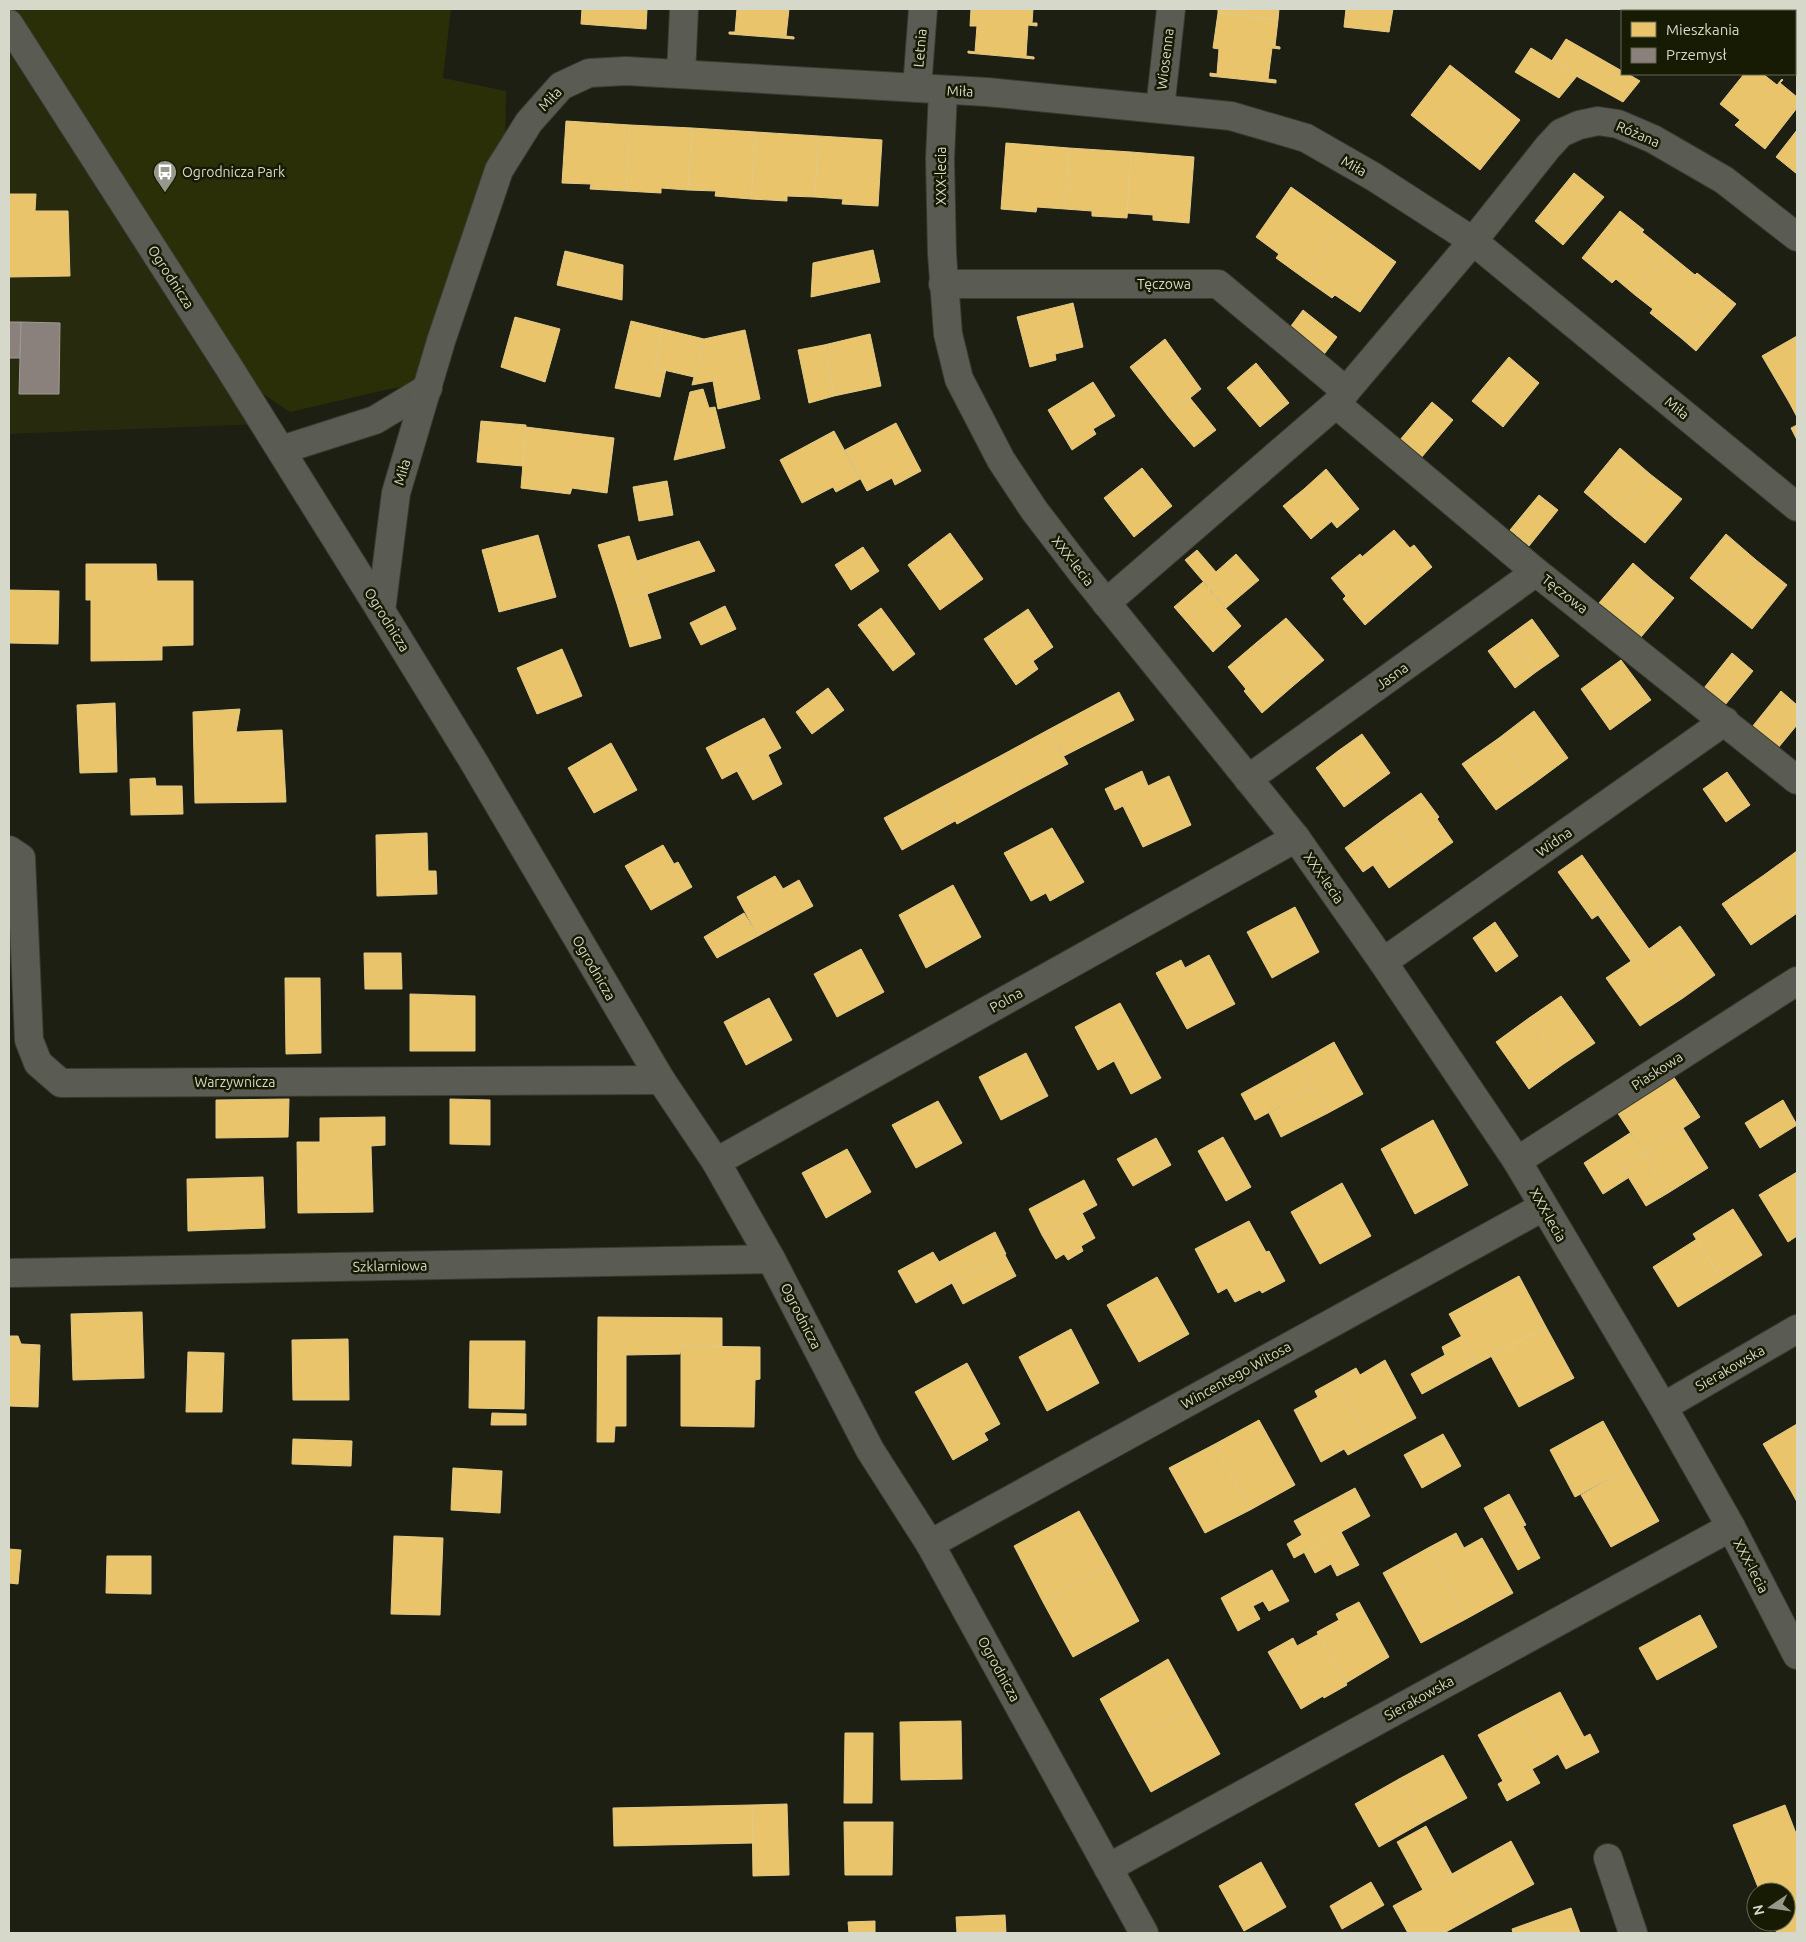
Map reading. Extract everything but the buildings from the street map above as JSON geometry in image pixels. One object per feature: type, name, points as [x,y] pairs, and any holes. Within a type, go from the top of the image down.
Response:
[{"type":"street","points":[[681,74],[684,9]]},
{"type":"street","name":"Letnia","points":[[923,9],[930,89]]},
{"type":"street","name":"Wiosenna","points":[[1160,109],[1171,9]]},
{"type":"street","name":"Ogrodnicza","points":[[9,24],[281,450],[472,759],[661,1080],[716,1162],[771,1258],[870,1450],[930,1544],[1144,1933]]},
{"type":"street","name":"Miła","points":[[381,611],[396,493],[441,341],[500,170],[529,122],[561,86],[589,73],[626,71],[987,92],[1231,116],[1306,138],[1374,178],[1473,241],[1797,507]]},
{"type":"street","name":"XXX-lecia","points":[[930,89],[940,159],[944,284],[948,334],[960,378],[1000,460],[1034,510],[1106,603],[1296,838],[1383,962],[1517,1161],[1663,1407],[1730,1527],[1797,1655]]},
{"type":"street","name":"Różana","points":[[1473,241],[1561,133],[1579,125],[1598,121],[1618,124],[1653,139],[1724,180],[1797,237]]},
{"type":"street","points":[[1106,603],[1341,398],[1473,241]]},
{"type":"street","name":"Tęczowa","points":[[944,284],[1218,284],[1341,398],[1536,572],[1797,780]]},
{"type":"street","points":[[281,450],[375,420],[428,388]]},
{"type":"street","name":"Jasna","points":[[1248,779],[1536,572]]},
{"type":"street","name":"Widna","points":[[1383,962],[1725,722]]},
{"type":"street","name":"Polna","points":[[716,1162],[1296,838]]},
{"type":"street","name":"Warzywnicza","points":[[9,850],[21,858],[29,1040],[38,1063],[62,1083],[661,1080]]},
{"type":"street","name":"Piaskowa","points":[[1517,1161],[1797,981]]},
{"type":"street","name":"Wincentego Witosa","points":[[930,1544],[1543,1207]]},
{"type":"street","name":"Szklarniowa","points":[[9,1273],[771,1258]]},
{"type":"street","name":"Sierakowska","points":[[1663,1407],[1797,1329]]},
{"type":"street","name":"Sierakowska","points":[[1108,1868],[1730,1527]]},
{"type":"street","points":[[1608,1858],[1633,1933]]},
{"type":"shaded area","points":[[10,9],[451,9],[443,78],[506,91],[505,163],[434,381],[385,390],[290,412],[256,389]]},
{"type":"shaded area","points":[[9,32],[264,424],[9,434]]},
{"type":"place","name":"Ogrodnicza Park","points":[[165,193]]}]
